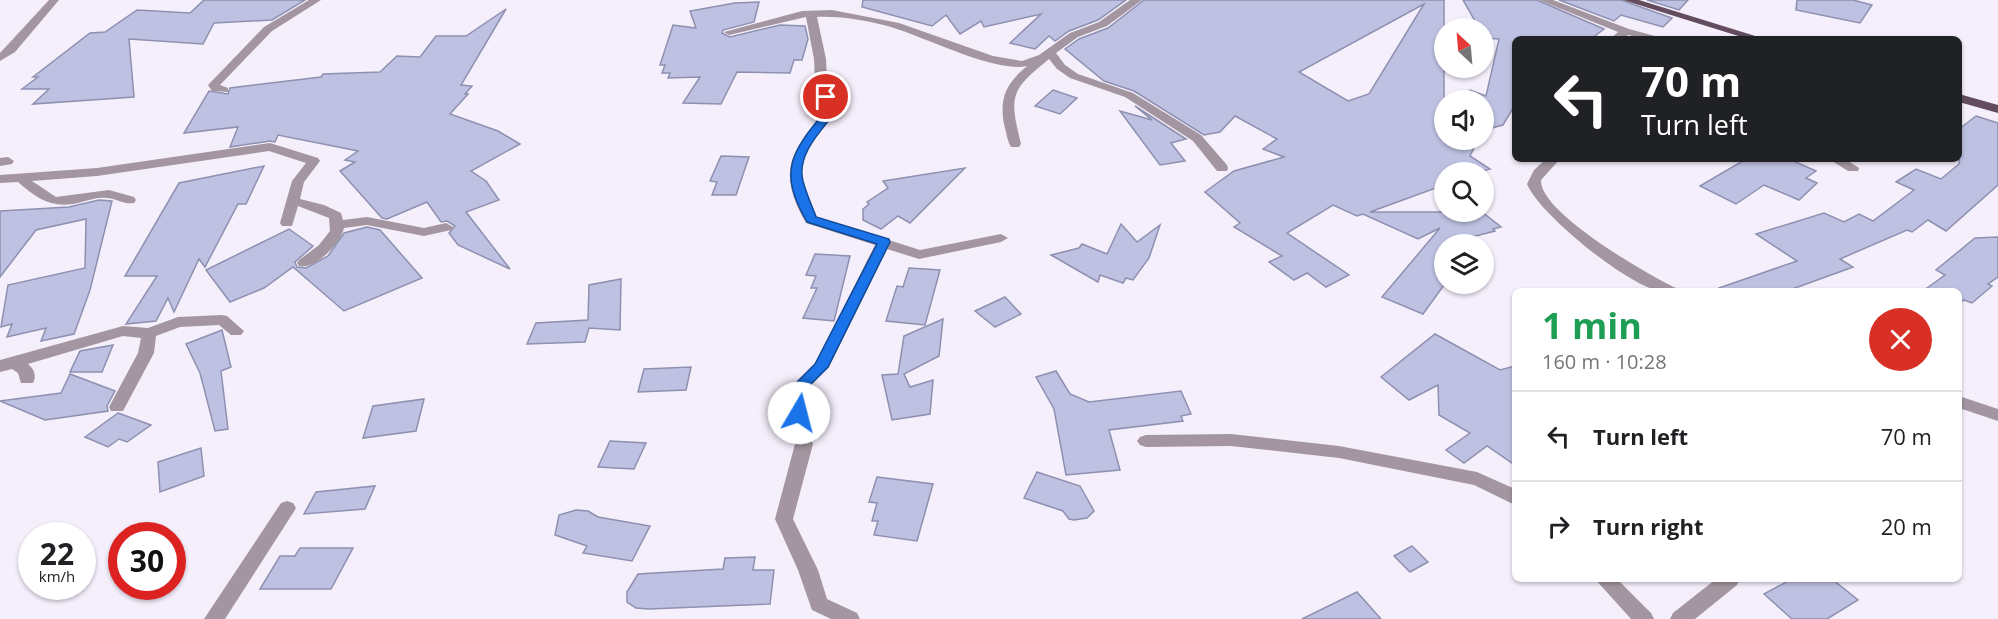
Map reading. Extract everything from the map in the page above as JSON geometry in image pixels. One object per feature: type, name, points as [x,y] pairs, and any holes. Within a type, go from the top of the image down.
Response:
[{"type":"main road","points":[[1628,0],[1750,36]]},
{"type":"main road","points":[[1962,99],[1998,110]]},
{"type":"street","points":[[0,58],[11,50],[54,0]]},
{"type":"street","points":[[224,90],[216,89],[214,85],[268,29],[316,0]]},
{"type":"street","points":[[1015,144],[1006,111],[1007,95],[1014,84],[1074,35],[1102,24],[1137,0]]},
{"type":"street","points":[[1544,0],[1626,31],[1648,36]]},
{"type":"street","points":[[729,32],[811,14],[832,13],[895,25],[959,49],[998,60],[1023,64],[1050,53]]},
{"type":"street","points":[[811,14],[820,59],[821,83],[832,110],[809,138],[796,163],[796,180],[811,220],[919,255],[1001,238]]},
{"type":"street","points":[[1620,36],[1626,31]]},
{"type":"street","points":[[1050,53],[1061,67],[1074,76],[1129,95],[1197,138],[1222,168]]},
{"type":"street","points":[[0,179],[97,172],[270,147],[314,161],[298,181],[287,223]]},
{"type":"street","points":[[1551,162],[1538,174],[1534,184],[1546,203],[1586,239],[1627,268],[1665,288]]},
{"type":"street","points":[[1841,162],[1853,168]]},
{"type":"street","points":[[23,179],[43,195],[58,202],[98,193],[119,195],[129,200]]},
{"type":"street","points":[[293,201],[319,208],[336,216],[338,231],[324,248],[304,263]]},
{"type":"street","points":[[337,225],[367,221],[424,232],[446,227]]},
{"type":"street","points":[[850,619],[819,604],[808,570],[784,519],[804,444],[796,427],[803,383],[821,367],[884,242]]},
{"type":"street","points":[[7,364],[123,332],[149,333],[178,322],[222,320],[236,331]]},
{"type":"street","points":[[117,406],[130,379],[147,353],[149,333]]},
{"type":"street","points":[[7,364],[26,371],[27,379]]},
{"type":"street","points":[[1962,403],[1998,415]]},
{"type":"street","points":[[1146,441],[1231,440],[1339,452],[1477,479],[1512,496]]},
{"type":"street","points":[[214,619],[287,508]]},
{"type":"street","points":[[1608,582],[1644,619]]},
{"type":"street","points":[[1680,619],[1726,582]]},
{"type":"building","points":[[204,0],[305,0],[272,20],[214,23],[203,44],[129,39],[134,97],[33,104],[49,89],[22,89],[38,77],[33,77],[90,33],[105,32],[137,10],[190,13]]},
{"type":"building","points":[[863,0],[1126,0],[1098,20],[1069,31],[1055,41],[1049,36],[1035,49],[1010,43],[1041,14],[984,27],[981,21],[960,34],[946,15],[932,26],[862,7]]},
{"type":"building","points":[[1144,0],[1444,0],[1444,18],[1434,18],[1434,78],[1444,78],[1444,90],[1434,90],[1434,150],[1473,150],[1470,156],[1479,162],[1434,162],[1434,189],[1370,212],[1434,212],[1434,222],[1494,221],[1501,227],[1483,234],[1435,234],[1440,228],[1418,239],[1363,214],[1357,216],[1333,205],[1287,233],[1349,275],[1326,287],[1307,273],[1294,280],[1269,262],[1282,256],[1234,227],[1240,223],[1205,192],[1234,171],[1284,157],[1263,149],[1277,139],[1235,116],[1220,132],[1204,135],[1134,91],[1104,81],[1065,49],[1079,39],[1108,28]],"holes":[[[1424,4],[1369,94],[1348,101],[1299,72]]]},
{"type":"building","points":[[1463,0],[1537,0],[1604,29],[1595,36],[1512,36],[1512,110],[1503,125],[1494,127],[1494,90],[1487,90],[1490,78],[1494,78],[1494,61],[1499,39],[1494,39],[1494,18],[1473,18]]},
{"type":"building","points":[[1559,0],[1621,0],[1672,18],[1663,27],[1621,15],[1614,21]]},
{"type":"building","points":[[1647,0],[1688,0],[1679,10]]},
{"type":"building","points":[[1797,0],[1853,0],[1872,5],[1860,23],[1796,10]]},
{"type":"building","points":[[759,2],[754,22],[723,30],[722,33],[730,37],[780,25],[805,26],[808,39],[802,60],[794,60],[790,73],[737,72],[721,104],[683,103],[700,77],[668,78],[670,73],[662,73],[665,65],[660,65],[673,25],[696,28],[690,11],[735,3]]},
{"type":"building","points":[[506,9],[461,85],[472,86],[465,94],[468,94],[450,114],[498,131],[520,144],[471,171],[486,181],[499,200],[466,212],[510,269],[458,245],[449,233],[455,226],[447,221],[441,222],[427,202],[387,219],[382,218],[340,171],[355,162],[345,160],[358,151],[278,135],[275,142],[230,147],[238,127],[184,133],[209,91],[228,94],[230,88],[321,77],[323,74],[380,72],[397,56],[420,57],[436,36],[466,36]]},
{"type":"building","points":[[1053,90],[1077,98],[1060,114],[1035,106]]},
{"type":"building","points":[[1135,106],[1186,139],[1171,143],[1185,161],[1160,165],[1120,111],[1152,120]]},
{"type":"building","points":[[1976,116],[1998,123],[1998,185],[1946,231],[1928,220],[1912,232],[1907,230],[1840,259],[1853,267],[1795,288],[1719,288],[1797,261],[1756,234],[1824,213],[1844,222],[1859,214],[1873,221],[1914,190],[1896,182],[1916,169],[1941,179],[1959,162],[1962,162],[1962,127]]},
{"type":"building","points":[[721,156],[749,157],[736,195],[712,195],[717,182],[710,181]]},
{"type":"building","points":[[1741,162],[1796,162],[1816,171],[1806,178],[1817,183],[1799,200],[1764,185],[1736,204],[1700,186]]},
{"type":"building","points":[[264,166],[246,204],[238,204],[205,267],[199,259],[174,312],[168,298],[156,321],[126,324],[157,276],[125,276],[179,183]]},
{"type":"building","points":[[965,168],[910,223],[898,216],[881,229],[863,220],[863,209],[869,204],[867,202],[888,188],[883,181]]},
{"type":"building","points":[[99,200],[112,201],[90,290],[74,334],[41,341],[46,328],[7,337],[12,324],[1,327],[8,285],[85,268],[86,219],[36,230],[0,277],[0,211],[69,207]]},
{"type":"building","points":[[1121,224],[1137,242],[1160,225],[1149,258],[1133,280],[1126,278],[1123,283],[1100,275],[1098,282],[1051,255],[1079,248],[1082,244],[1107,254]]},
{"type":"building","points":[[367,227],[380,230],[422,278],[344,311],[293,267],[264,288],[230,302],[206,270],[289,229],[313,246],[295,262],[297,267],[306,268],[328,256],[344,233]]},
{"type":"building","points":[[1434,235],[1434,294],[1437,294],[1423,314],[1382,297]]},
{"type":"building","points":[[1998,237],[1998,277],[1988,284],[1992,286],[1972,303],[1964,300],[1962,302],[1962,288],[1927,288],[1945,275],[1936,270],[1975,238]]},
{"type":"building","points":[[815,254],[850,256],[834,321],[803,318],[817,288],[811,288],[816,276],[806,275]]},
{"type":"building","points":[[909,268],[940,270],[925,325],[886,321],[897,286],[903,287]]},
{"type":"building","points":[[621,279],[620,330],[589,328],[585,342],[527,344],[536,323],[588,320],[589,285]]},
{"type":"building","points":[[1005,297],[1021,314],[995,327],[975,311]]},
{"type":"building","points":[[943,319],[939,356],[904,374],[910,387],[933,380],[930,414],[892,420],[882,375],[898,374],[904,336]]},
{"type":"building","points":[[222,330],[231,367],[221,371],[228,429],[215,431],[200,373],[186,344]]},
{"type":"building","points":[[1435,334],[1500,370],[1512,367],[1512,463],[1487,446],[1464,463],[1446,450],[1470,433],[1439,415],[1438,385],[1409,400],[1381,377]]},
{"type":"building","points":[[113,345],[102,372],[70,372],[80,351]]},
{"type":"building","points":[[691,367],[686,390],[638,392],[644,369]]},
{"type":"building","points":[[1056,371],[1070,394],[1089,402],[1181,391],[1191,414],[1181,416],[1183,421],[1109,430],[1120,470],[1066,475],[1054,409],[1036,377]]},
{"type":"building","points":[[70,374],[115,391],[107,406],[108,411],[45,420],[0,401],[61,393]]},
{"type":"building","points":[[424,399],[416,431],[363,438],[373,406]]},
{"type":"building","points":[[118,413],[151,425],[127,442],[119,439],[108,447],[85,437]]},
{"type":"building","points":[[610,441],[646,443],[634,469],[598,467]]},
{"type":"building","points":[[201,448],[204,476],[160,492],[158,462]]},
{"type":"building","points":[[1037,472],[1080,486],[1094,511],[1087,518],[1074,520],[1069,519],[1063,511],[1024,498]]},
{"type":"building","points":[[877,477],[933,484],[917,541],[874,535],[878,521],[872,521],[877,503],[869,502]]},
{"type":"building","points":[[375,486],[365,509],[304,514],[316,492]]},
{"type":"building","points":[[576,510],[588,511],[598,517],[650,526],[632,561],[583,553],[587,546],[555,535],[559,515]]},
{"type":"building","points":[[1412,546],[1428,562],[1410,572],[1394,556]]},
{"type":"building","points":[[300,548],[353,548],[331,589],[260,589],[280,556],[295,556]]},
{"type":"building","points":[[755,557],[753,570],[774,570],[770,604],[649,609],[636,608],[627,602],[627,592],[638,574],[723,569],[725,558]]},
{"type":"building","points":[[1786,582],[1836,582],[1858,600],[1827,619],[1792,619],[1764,594]]},
{"type":"building","points":[[1357,592],[1381,619],[1302,619]]},
{"type":"route","points":[[799,413],[803,383],[821,367],[884,242],[811,220],[796,180],[796,163],[809,138],[832,110],[826,97]]}]
